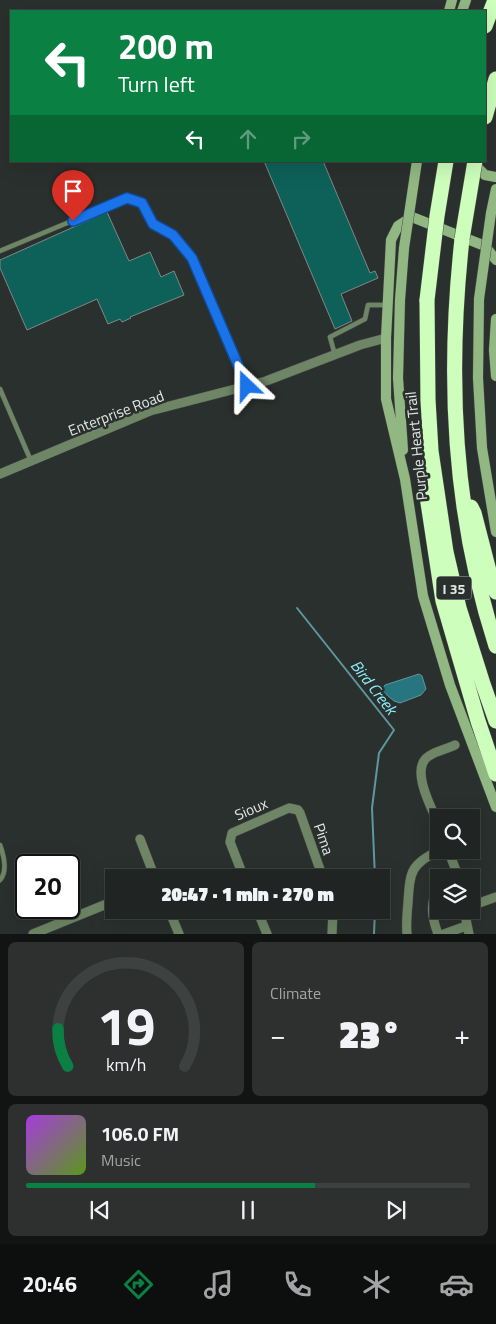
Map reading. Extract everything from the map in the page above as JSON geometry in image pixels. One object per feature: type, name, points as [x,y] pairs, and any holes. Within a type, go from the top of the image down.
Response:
[{"type":"highway","points":[[486,23],[495,0]]},
{"type":"highway","points":[[486,114],[495,82]]},
{"type":"highway","name":"Purple Heart Trail","points":[[446,162],[427,300],[428,400],[431,451],[446,552],[459,608],[496,721]]},
{"type":"highway","name":"I 35","points":[[475,162],[466,207],[458,279],[455,398],[456,449],[474,570],[496,646]]},
{"type":"highway","points":[[431,451],[425,484],[443,601],[478,721],[496,774]]},
{"type":"highway","points":[[461,489],[474,513],[496,592]]},
{"type":"main road","points":[[404,479],[398,378],[400,300],[404,248],[417,162]]},
{"type":"main road","points":[[472,162],[485,175],[496,177]]},
{"type":"main road","points":[[496,189],[479,299],[478,378],[482,448],[496,532]]},
{"type":"main road","points":[[496,260],[485,246],[412,217],[398,226],[392,240],[386,338],[386,399],[404,479],[423,596],[450,686],[496,807]]},
{"type":"main road","points":[[496,319],[494,350],[496,376]]},
{"type":"street","name":"Enterprise Road","points":[[0,474],[150,411],[266,381],[386,338]]},
{"type":"street","points":[[432,809],[420,779],[421,764],[428,756],[455,745]]},
{"type":"street","name":"Sioux","points":[[240,869],[230,842],[232,833],[289,808],[298,810]]},
{"type":"street","name":"Pima","points":[[298,810],[319,869]]},
{"type":"street","points":[[140,839],[152,869]]},
{"type":"street","points":[[407,934],[411,873],[423,860],[430,856]]},
{"type":"street","points":[[480,902],[496,896]]},
{"type":"street","points":[[33,934],[45,932],[105,905]]},
{"type":"street","points":[[173,919],[179,934]]},
{"type":"street","points":[[261,919],[268,934]]},
{"type":"street","points":[[332,934],[333,919]]},
{"type":"street","points":[[433,919],[438,934]]},
{"type":"street","points":[[444,934],[468,930]]},
{"type":"lane","points":[[0,251],[127,198],[142,203],[153,224],[173,235],[192,258],[247,386]]},
{"type":"lane","points":[[335,355],[330,336],[365,319],[368,305],[388,305]]},
{"type":"lane","points":[[0,389],[31,462]]},
{"type":"lane","points":[[0,845],[5,864],[3,877],[0,880]]},
{"type":"water","points":[[419,674],[422,676],[426,689],[421,695],[400,703],[394,701],[382,691],[385,685]]},
{"type":"building","points":[[264,162],[323,162],[370,273],[375,271],[378,278],[341,294],[352,321],[335,329]]},
{"type":"building","points":[[107,212],[129,261],[150,252],[161,277],[174,271],[184,295],[122,322],[120,319],[108,324],[97,299],[27,330],[0,268],[0,260]]},
{"type":"waterway","name":"Bird Creek","points":[[297,608],[394,730],[379,753],[372,808],[375,869]]},
{"type":"waterway","name":"Bird Creek","points":[[374,934],[375,919]]},
{"type":"route","points":[[73,221],[127,198],[142,203],[153,224],[173,235],[192,258],[247,386]]}]
